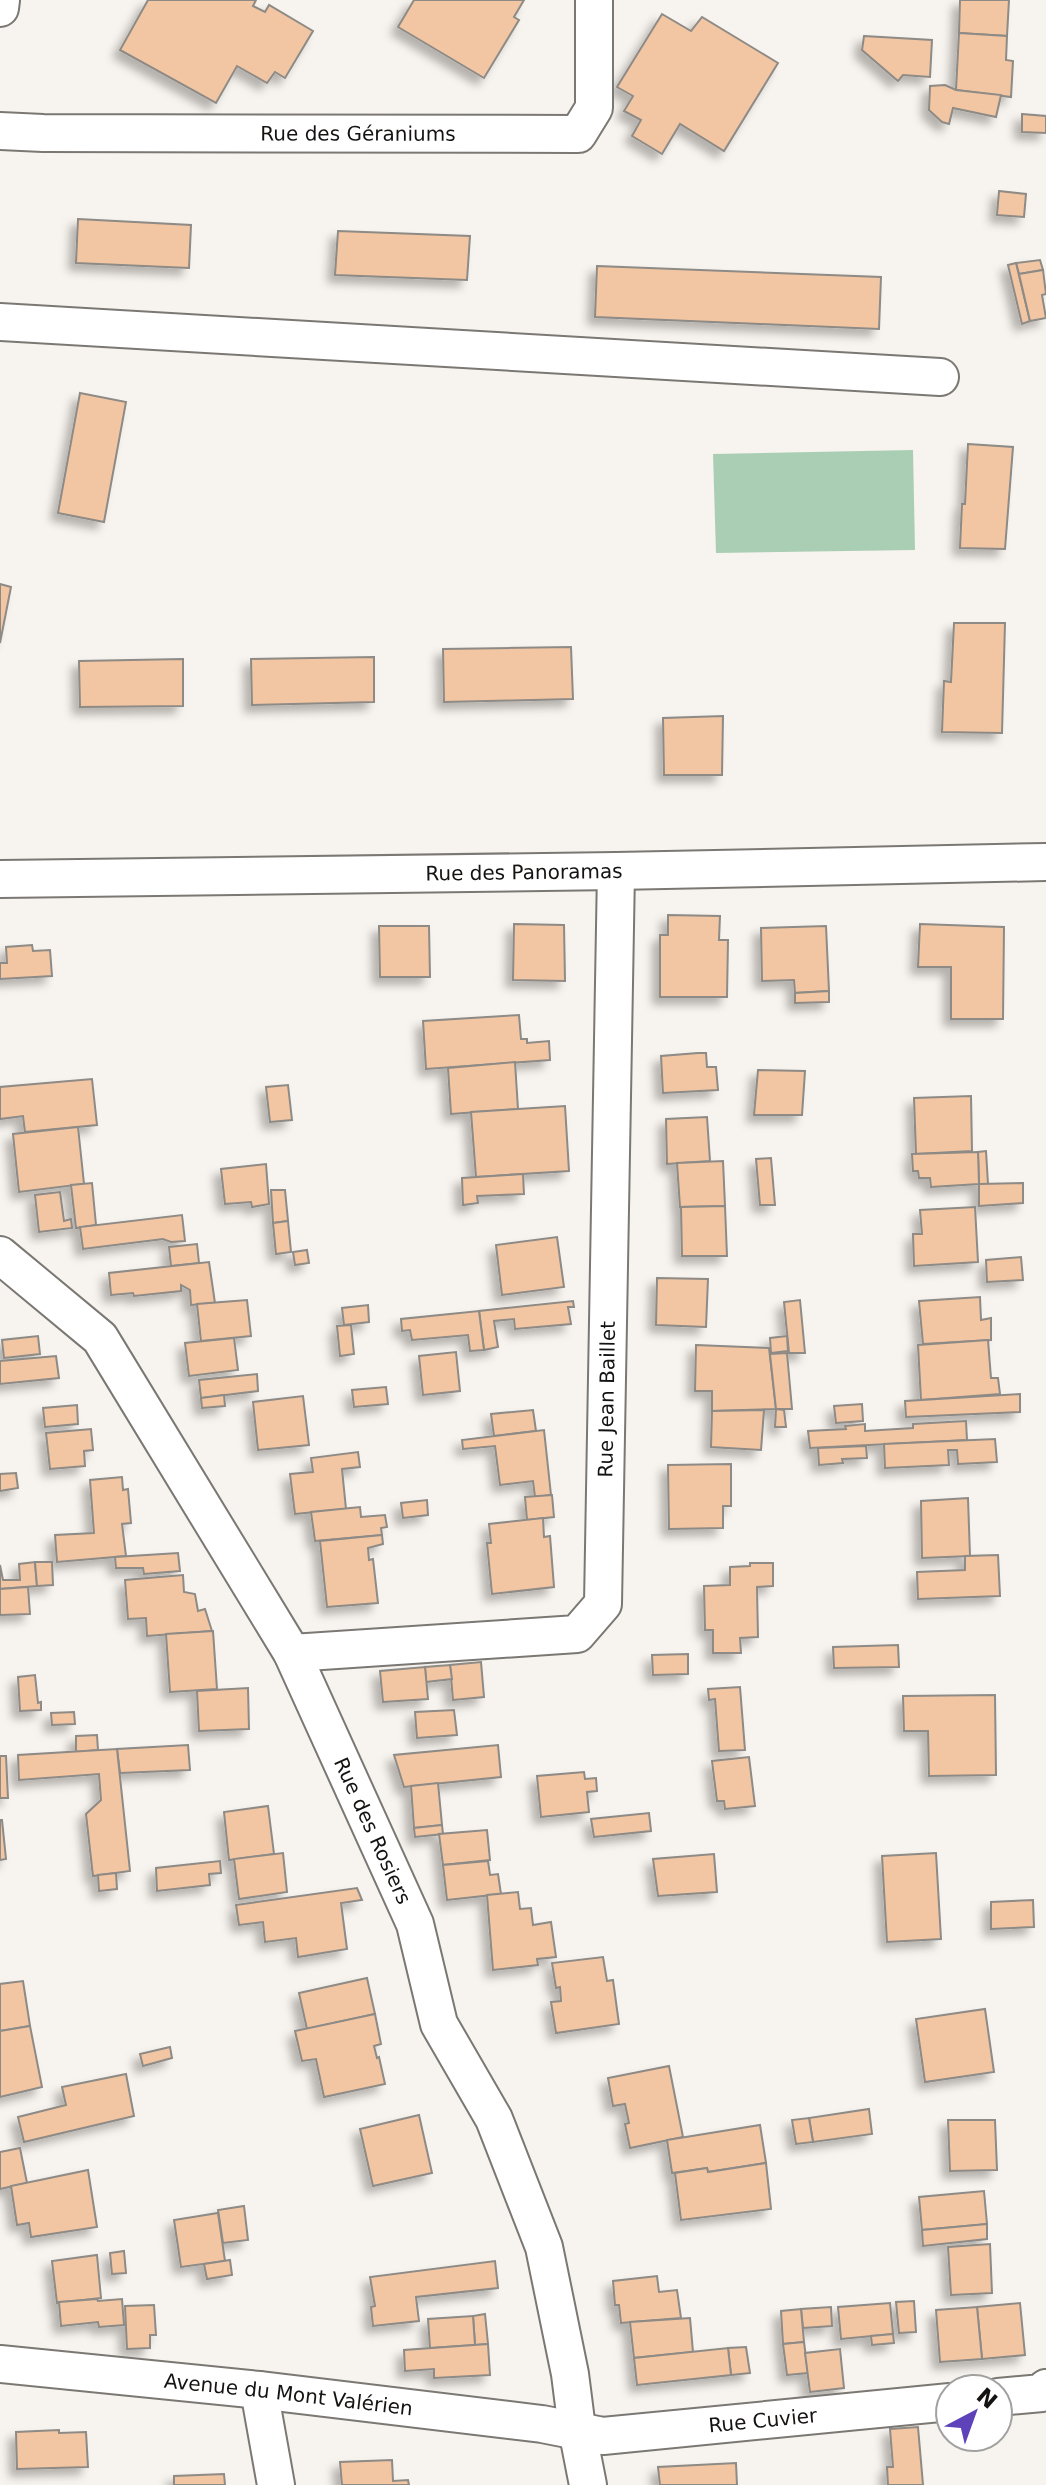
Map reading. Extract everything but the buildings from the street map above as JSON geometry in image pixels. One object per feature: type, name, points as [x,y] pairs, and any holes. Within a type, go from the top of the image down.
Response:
[{"type":"street","points":[[0,8],[1,0]]},
{"type":"street","name":"Rue des Géraniums","points":[[0,131],[578,134],[594,108],[594,0]]},
{"type":"street","points":[[0,322],[940,377]]},
{"type":"street","name":"Rue des Panoramas","points":[[0,879],[1046,862]]},
{"type":"street","name":"Rue Jean Baillet","points":[[292,1653],[577,1634],[603,1604],[616,871]]},
{"type":"street","name":"Rue des Rosiers","points":[[0,1255],[100,1338],[292,1653],[415,1924],[439,2024],[494,2119],[544,2247],[570,2374],[588,2485]]},
{"type":"street","name":"Avenue du Mont Valérien","points":[[0,2364],[259,2390],[577,2429]]},
{"type":"street","points":[[1014,2396],[1042,2393],[1046,2388]]},
{"type":"street","points":[[259,2390],[276,2485]]},
{"type":"street","name":"Rue Cuvier","points":[[577,2429],[603,2436],[934,2404]]},
{"type":"green space","points":[[913,450],[915,550],[716,553],[713,454]]}]
